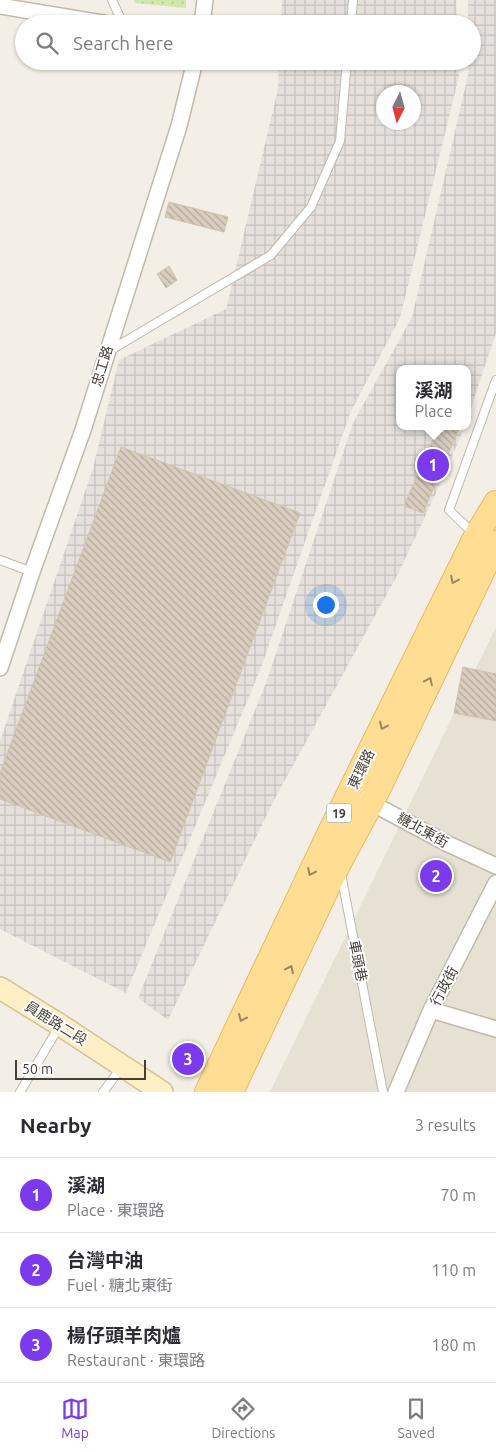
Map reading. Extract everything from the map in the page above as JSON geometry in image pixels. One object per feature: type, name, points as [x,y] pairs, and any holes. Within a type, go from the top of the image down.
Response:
[{"type":"main road","name":"東環路","points":[[232,1092],[340,863],[372,802],[491,544],[496,504]]},
{"type":"main road","name":"東環路","points":[[207,1092],[350,793],[491,544]]},
{"type":"main road","name":"員鹿路二段","points":[[0,988],[162,1092]]},
{"type":"street","points":[[203,15],[205,0]]},
{"type":"street","points":[[0,6],[54,15]]},
{"type":"street","name":"忠工路","points":[[0,668],[83,430],[179,126],[193,70]]},
{"type":"street","name":"糖北東街","points":[[350,793],[372,802],[448,844],[496,866]]},
{"type":"street","name":"行政街","points":[[396,1092],[431,1010],[496,883]]},
{"type":"street","points":[[431,1010],[496,1029]]},
{"type":"lane","points":[[112,0],[119,15]]},
{"type":"lane","points":[[352,15],[353,0]]},
{"type":"lane","points":[[107,352],[271,256],[311,207],[340,141],[346,70]]},
{"type":"lane","points":[[491,544],[449,510],[496,380]]},
{"type":"lane","points":[[0,560],[32,572]]},
{"type":"lane","name":"車頭巷","points":[[331,830],[340,863],[383,1092]]},
{"type":"lane","points":[[20,1092],[60,1025]]},
{"type":"lane","points":[[103,1092],[123,1066]]},
{"type":"shaded area","points":[[282,0],[456,0],[457,15],[281,15]]},
{"type":"shaded area","points":[[468,0],[496,0],[496,333],[471,407],[471,365],[396,365],[396,430],[463,431],[399,572],[273,802],[168,1020],[138,998],[266,683],[353,423],[412,317],[468,70],[481,70],[481,15],[468,15]]},
{"type":"shaded area","points":[[279,70],[459,70],[459,76],[400,318],[351,411],[260,670],[126,993],[0,929],[0,741],[93,468],[119,360],[226,309],[278,89]]},
{"type":"shaded area","points":[[496,627],[496,1092],[270,1092]]},
{"type":"green space","points":[[134,0],[186,0],[186,8],[135,3]]},
{"type":"building","points":[[169,202],[228,217],[224,232],[165,217]]},
{"type":"building","points":[[169,266],[177,280],[166,288],[157,274]]},
{"type":"building","points":[[437,430],[458,430],[423,513],[404,506]]},
{"type":"building","points":[[121,447],[300,513],[170,862],[0,799],[0,773]]},
{"type":"building","points":[[463,667],[496,674],[496,721],[454,713]]},
{"type":"place","name":"溪湖","points":[[433,465]]},
{"type":"place","name":"台灣中油","points":[[436,876]]},
{"type":"place","name":"楊仔頭羊肉爐","points":[[188,1059]]}]
